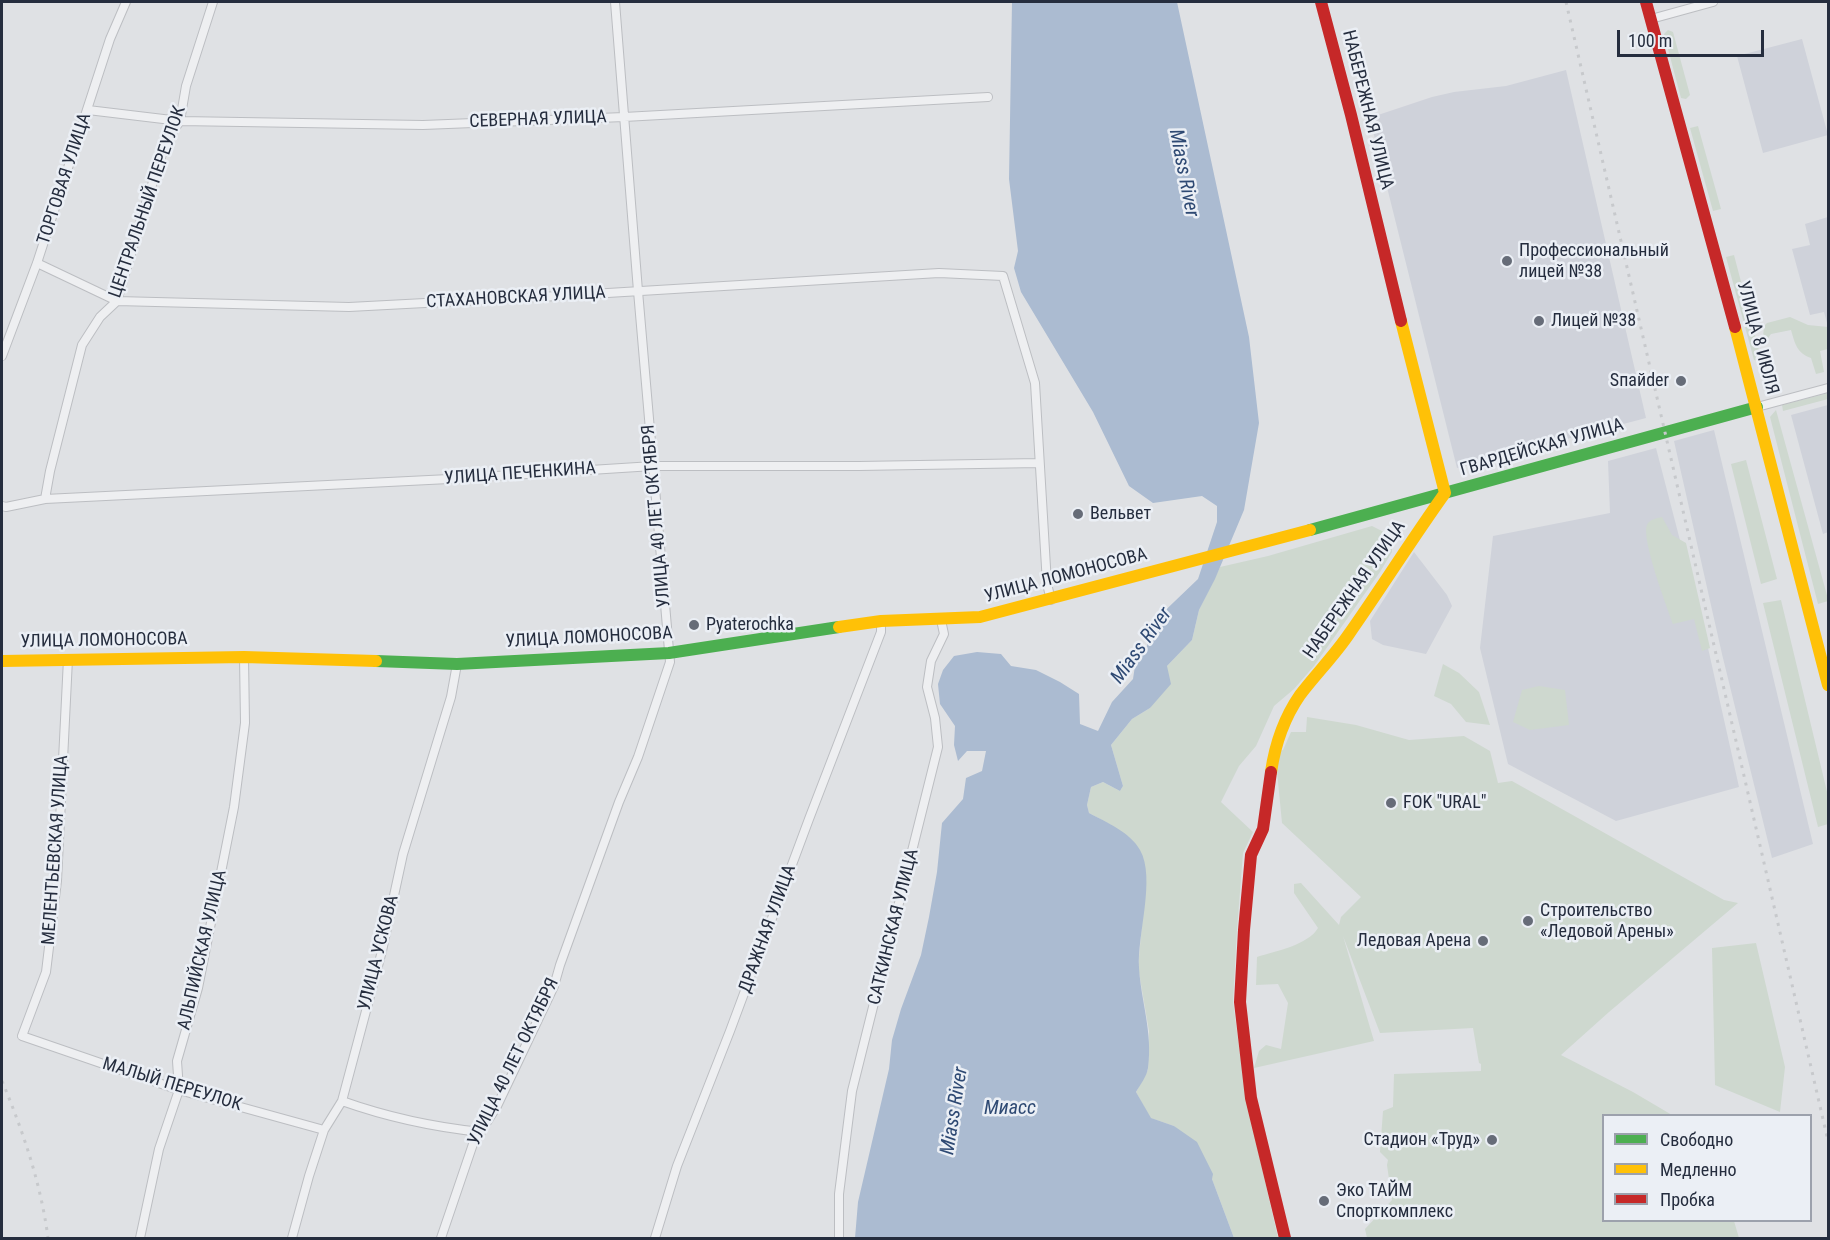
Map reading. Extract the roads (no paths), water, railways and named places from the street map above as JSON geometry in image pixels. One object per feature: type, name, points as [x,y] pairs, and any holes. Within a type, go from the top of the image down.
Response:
[{"type":"street","name":"ТОРГОВАЯ УЛИЦА","points":[[2,356],[37,263],[110,39],[126,2]]},
{"type":"street","name":"ЦЕНТРАЛЬНЫЙ ПЕРЕУЛОК","points":[[45,499],[82,345],[100,317],[117,301],[166,142],[180,122],[186,86],[213,2]]},
{"type":"street","name":"УЛИЦА 40 ЛЕТ ОКТЯБРЯ","points":[[441,1239],[473,1144],[497,1106],[554,986],[619,802],[638,757],[670,662],[615,2]]},
{"type":"street","name":"НАБЕРЕЖНАЯ УЛИЦА","points":[[1285,1239],[1251,1098],[1240,1002],[1251,855],[1263,829],[1274,750],[1287,718],[1299,697],[1348,636],[1401,555],[1445,494],[1351,115],[1320,2]]},
{"type":"street","name":"УЛИЦА 8 ИЮЛЯ","points":[[1646,2],[1758,407],[1828,685]]},
{"type":"street","points":[[1651,19],[1713,2]]},
{"type":"street","name":"СЕВЕРНАЯ УЛИЦА","points":[[88,110],[180,122],[423,125],[624,117],[987,97]]},
{"type":"street","name":"СТАХАНОВСКАЯ УЛИЦА","points":[[37,263],[117,301],[349,307],[939,273],[1003,276],[1035,383],[1039,463]]},
{"type":"street","name":"ГВАРДЕЙСКАЯ УЛИЦА","points":[[1170,568],[1828,388]]},
{"type":"street","points":[[1039,463],[1047,584],[1051,600]]},
{"type":"street","name":"УЛИЦА ПЕЧЕНКИНА","points":[[2,506],[45,499],[449,479],[653,466],[1039,463]]},
{"type":"street","name":"УЛИЦА ЛОМОНОСОВА","points":[[2,661],[244,657],[457,664],[669,653],[881,621],[980,617],[1170,568]]},
{"type":"street","name":"САТКИНСКАЯ УЛИЦА","points":[[839,1239],[839,1194],[852,1091],[938,747],[935,718],[927,687],[931,661],[944,634],[941,620]]},
{"type":"street","name":"ДРАЖНАЯ УЛИЦА","points":[[655,1239],[677,1166],[881,632],[881,621]]},
{"type":"street","name":"АЛЬПИЙСКАЯ УЛИЦА","points":[[140,1239],[159,1149],[179,1090],[177,1061],[198,988],[234,807],[245,723],[244,657]]},
{"type":"street","name":"МЕЛЕНТЬЕВСКАЯ УЛИЦА","points":[[22,1036],[46,972],[48,960],[57,881],[68,659]]},
{"type":"street","name":"УЛИЦА УСКОВА","points":[[292,1239],[324,1130],[342,1101],[382,951],[403,854],[451,697],[457,664]]},
{"type":"street","name":"МАЛЫЙ ПЕРЕУЛОК","points":[[22,1036],[179,1090],[324,1130]]},
{"type":"street","points":[[342,1101],[380,1114],[481,1132]]},
{"type":"water","name":"Миасс","points":[[1012,2],[1177,2],[1249,337],[1259,423],[1244,510],[1215,579],[1199,610],[1192,640],[1167,666],[1171,684],[1150,708],[1132,719],[1111,745],[1123,786],[1120,791],[1103,782],[1091,787],[1087,805],[1089,813],[1117,828],[1136,844],[1144,862],[1146,891],[1139,968],[1148,1030],[1149,1055],[1146,1074],[1136,1092],[1151,1118],[1174,1126],[1197,1142],[1213,1174],[1212,1179],[1234,1238],[855,1238],[858,1202],[889,1069],[892,1040],[921,955],[929,917],[942,823],[963,799],[966,778],[982,771],[986,751],[967,751],[958,761],[954,745],[955,726],[940,704],[938,684],[943,670],[954,656],[977,652],[1001,654],[1011,666],[1036,670],[1079,694],[1080,724],[1098,731],[1112,702],[1133,679],[1136,659],[1147,646],[1151,624],[1198,579],[1217,522],[1217,506],[1202,496],[1153,503],[1129,486],[1093,412],[1021,292],[1014,268],[1018,251],[1009,179]]},
{"type":"railway","points":[[1566,2],[1828,1141]]},
{"type":"railway","points":[[2,1081],[30,1158],[41,1198],[48,1238]]},
{"type":"place","name":"Профессиональный лицей №38","points":[[1507,261]]},
{"type":"place","name":"Лицей №38","points":[[1539,321]]},
{"type":"place","name":"Sпайder","points":[[1681,381]]},
{"type":"place","name":"Вельвет","points":[[1078,514]]},
{"type":"place","name":"Pyaterochka","points":[[694,625]]},
{"type":"place","name":"FOK \"URAL\"","points":[[1391,803]]},
{"type":"place","name":"Строительство «Ледовой Арены»","points":[[1528,921]]},
{"type":"place","name":"Ледовая Арена","points":[[1483,941]]},
{"type":"place","name":"Стадион «Труд»","points":[[1492,1140]]},
{"type":"place","name":"Эко ТАЙМ Спорткомплекс","points":[[1324,1201]]},
{"type":"water label","name":"Miass River","points":[[1183,173]]},
{"type":"water label","name":"Miass River","points":[[1142,646]]},
{"type":"water label","name":"Miass River","points":[[955,1111]]}]
